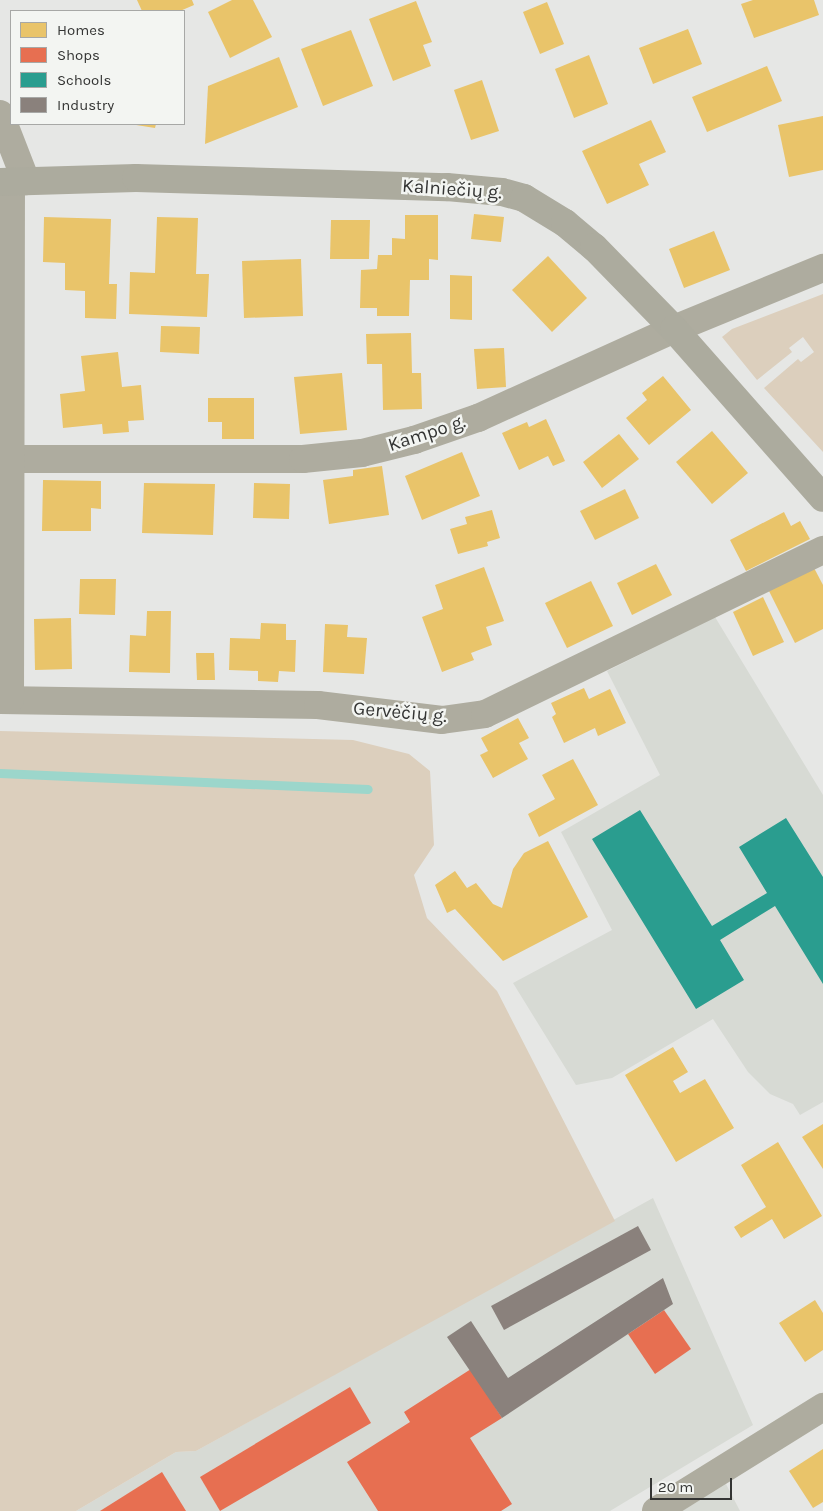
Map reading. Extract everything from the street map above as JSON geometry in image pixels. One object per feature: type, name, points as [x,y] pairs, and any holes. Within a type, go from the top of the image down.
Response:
[{"type":"street","points":[[0,114],[12,181],[5,459],[5,700]]},
{"type":"street","name":"Kalniečių g.","points":[[12,181],[136,178],[447,187],[502,192],[524,198],[565,223],[594,247],[674,330],[823,498]]},
{"type":"street","name":"Kampo g.","points":[[5,459],[303,459],[362,454],[414,440],[478,418],[674,330],[823,268]]},
{"type":"street","name":"Gervėčių g.","points":[[5,700],[318,705],[442,720],[485,714],[823,550]]},
{"type":"street","points":[[656,1511],[823,1407]]},
{"type":"shaded area","points":[[823,294],[823,452],[764,388],[798,359],[801,362],[814,352],[803,337],[789,348],[792,352],[757,380],[722,337],[732,329]]},
{"type":"shaded area","points":[[715,617],[823,795],[823,1102],[800,1115],[793,1104],[770,1094],[748,1072],[713,1019],[612,1078],[576,1085],[513,983],[612,930],[561,832],[660,775],[607,671]]},
{"type":"shaded area","points":[[0,731],[353,740],[409,754],[430,771],[434,845],[414,875],[427,918],[497,991],[615,1221],[196,1451],[176,1452],[76,1511],[0,1511]]},
{"type":"shaded area","points":[[653,1198],[753,1425],[610,1511],[76,1511],[176,1452],[196,1451]]},
{"type":"shaded area","points":[[726,1484],[740,1511],[682,1511]]},
{"type":"building: Homes","points":[[137,0],[192,0],[194,5],[182,10],[142,10]]},
{"type":"building: Homes","points":[[232,0],[253,0],[272,37],[230,58],[208,12]]},
{"type":"building: Homes","points":[[753,0],[814,0],[819,15],[754,38],[741,4]]},
{"type":"building: Homes","points":[[416,1],[432,42],[423,45],[431,66],[393,81],[369,19]]},
{"type":"building: Homes","points":[[547,2],[564,44],[540,54],[523,12]]},
{"type":"building: Homes","points":[[688,29],[702,64],[653,84],[639,48]]},
{"type":"building: Homes","points":[[351,30],[373,86],[323,106],[301,49]]},
{"type":"building: Homes","points":[[589,55],[608,104],[574,118],[555,69]]},
{"type":"building: Homes","points":[[279,57],[298,107],[205,144],[208,86]]},
{"type":"building: Homes","points":[[767,66],[782,101],[707,132],[692,97]]},
{"type":"building: Homes","points":[[482,80],[499,131],[471,140],[454,90]]},
{"type":"building: Homes","points":[[823,116],[823,170],[789,177],[778,125]]},
{"type":"building: Homes","points":[[651,120],[666,152],[639,164],[649,185],[607,204],[582,151]]},
{"type":"building: Homes","points":[[136,125],[156,125],[155,128]]},
{"type":"building: Homes","points":[[474,214],[504,217],[501,242],[471,239]]},
{"type":"building: Homes","points":[[405,215],[438,215],[438,260],[429,259],[429,280],[410,280],[409,316],[377,316],[377,308],[360,308],[361,270],[377,269],[378,255],[392,255],[392,238],[405,239]]},
{"type":"building: Homes","points":[[44,217],[111,219],[109,284],[117,284],[116,319],[85,318],[85,291],[65,290],[65,263],[43,262]]},
{"type":"building: Homes","points":[[157,217],[198,218],[196,274],[209,274],[207,317],[129,314],[130,272],[155,273]]},
{"type":"building: Homes","points":[[331,220],[370,220],[369,259],[330,259]]},
{"type":"building: Homes","points":[[714,231],[730,270],[684,288],[669,249]]},
{"type":"building: Homes","points":[[548,256],[587,298],[552,332],[512,290]]},
{"type":"building: Homes","points":[[301,259],[303,316],[244,318],[242,261]]},
{"type":"building: Homes","points":[[450,275],[472,276],[472,320],[450,319]]},
{"type":"building: Homes","points":[[161,326],[200,327],[199,354],[160,352]]},
{"type":"building: Homes","points":[[411,333],[412,373],[421,373],[422,409],[383,410],[382,364],[367,364],[366,334]]},
{"type":"building: Homes","points":[[504,348],[506,387],[477,389],[474,349]]},
{"type":"building: Homes","points":[[118,352],[122,387],[141,385],[144,420],[128,421],[129,432],[103,434],[102,424],[63,428],[60,394],[85,391],[81,356]]},
{"type":"building: Homes","points":[[342,373],[347,430],[300,434],[294,377]]},
{"type":"building: Homes","points":[[663,376],[691,410],[649,445],[626,418],[647,400],[642,393]]},
{"type":"building: Homes","points":[[208,398],[254,398],[254,439],[222,439],[222,422],[208,422]]},
{"type":"building: Homes","points":[[546,419],[565,461],[553,466],[548,456],[519,470],[502,433],[527,422],[529,427]]},
{"type":"building: Homes","points":[[712,431],[748,473],[712,504],[676,462]]},
{"type":"building: Homes","points":[[619,434],[639,459],[602,488],[583,462]]},
{"type":"building: Homes","points":[[462,452],[480,496],[422,520],[405,476]]},
{"type":"building: Homes","points":[[382,466],[389,515],[329,524],[323,480],[353,476],[353,470]]},
{"type":"building: Homes","points":[[43,480],[101,481],[101,509],[91,508],[91,531],[42,531]]},
{"type":"building: Homes","points":[[144,483],[215,484],[213,535],[142,533]]},
{"type":"building: Homes","points":[[254,483],[290,484],[289,519],[253,518]]},
{"type":"building: Homes","points":[[625,489],[639,518],[595,540],[580,511]]},
{"type":"building: Homes","points":[[492,510],[500,538],[487,542],[488,546],[458,554],[450,529],[467,524],[465,517]]},
{"type":"building: Homes","points":[[784,512],[791,526],[800,521],[810,539],[746,571],[730,540]]},
{"type":"building: Homes","points":[[656,564],[672,595],[632,615],[617,583]]},
{"type":"building: Homes","points":[[813,566],[823,585],[823,629],[795,643],[768,589]]},
{"type":"building: Homes","points":[[484,567],[504,621],[486,627],[492,645],[471,653],[474,660],[442,672],[422,617],[443,609],[435,585]]},
{"type":"building: Homes","points":[[80,579],[116,579],[115,615],[79,614]]},
{"type":"building: Homes","points":[[591,581],[613,626],[567,648],[545,603]]},
{"type":"building: Homes","points":[[763,597],[784,642],[753,656],[733,612]]},
{"type":"building: Homes","points":[[147,611],[171,611],[170,673],[129,672],[130,635],[146,636]]},
{"type":"building: Homes","points":[[71,618],[72,669],[35,670],[34,619]]},
{"type":"building: Homes","points":[[261,623],[286,624],[286,640],[296,640],[295,672],[279,671],[278,682],[258,681],[258,671],[229,670],[230,638],[260,639]]},
{"type":"building: Homes","points":[[325,624],[348,625],[347,637],[367,638],[364,674],[323,672]]},
{"type":"building: Homes","points":[[196,653],[214,653],[215,680],[197,680]]},
{"type":"building: Homes","points":[[584,688],[589,699],[610,689],[626,723],[598,736],[595,728],[564,743],[552,717],[556,714],[551,703]]},
{"type":"building: Homes","points":[[518,718],[529,738],[519,743],[528,759],[493,778],[480,755],[488,751],[481,738]]},
{"type":"building: Homes","points":[[573,759],[598,805],[539,837],[528,814],[555,799],[542,775]]},
{"type":"building: Homes","points":[[548,841],[588,917],[503,961],[455,909],[447,913],[435,885],[455,871],[467,888],[476,883],[493,904],[502,908],[513,869],[524,853]]},
{"type":"building: Homes","points":[[673,1047],[688,1072],[673,1081],[680,1093],[705,1079],[734,1128],[676,1162],[625,1075]]},
{"type":"building: Homes","points":[[823,1124],[823,1169],[802,1137]]},
{"type":"building: Homes","points":[[778,1142],[822,1216],[784,1239],[772,1219],[741,1238],[734,1227],[766,1207],[741,1165]]},
{"type":"building: Homes","points":[[815,1300],[823,1313],[823,1350],[805,1362],[779,1323]]},
{"type":"building: Homes","points":[[823,1449],[823,1502],[813,1508],[789,1471]]},
{"type":"building: Shops","points":[[664,1310],[691,1349],[655,1374],[628,1334]]},
{"type":"building: Shops","points":[[471,1369],[502,1418],[470,1438],[512,1504],[501,1511],[378,1511],[347,1462],[410,1422],[404,1412]]},
{"type":"building: Shops","points":[[350,1387],[371,1423],[220,1511],[200,1477]]},
{"type":"building: Shops","points":[[162,1472],[186,1511],[100,1511]]},
{"type":"building: Schools","points":[[640,810],[712,926],[767,893],[739,847],[786,818],[823,877],[823,984],[775,906],[720,940],[744,980],[696,1009],[592,839]]},
{"type":"building: Industry","points":[[638,1226],[651,1250],[504,1330],[491,1306]]},
{"type":"building: Industry","points":[[663,1278],[673,1304],[502,1418],[447,1337],[471,1321],[508,1378]]},
{"type":"waterway","points":[[0,773],[368,789]]}]
